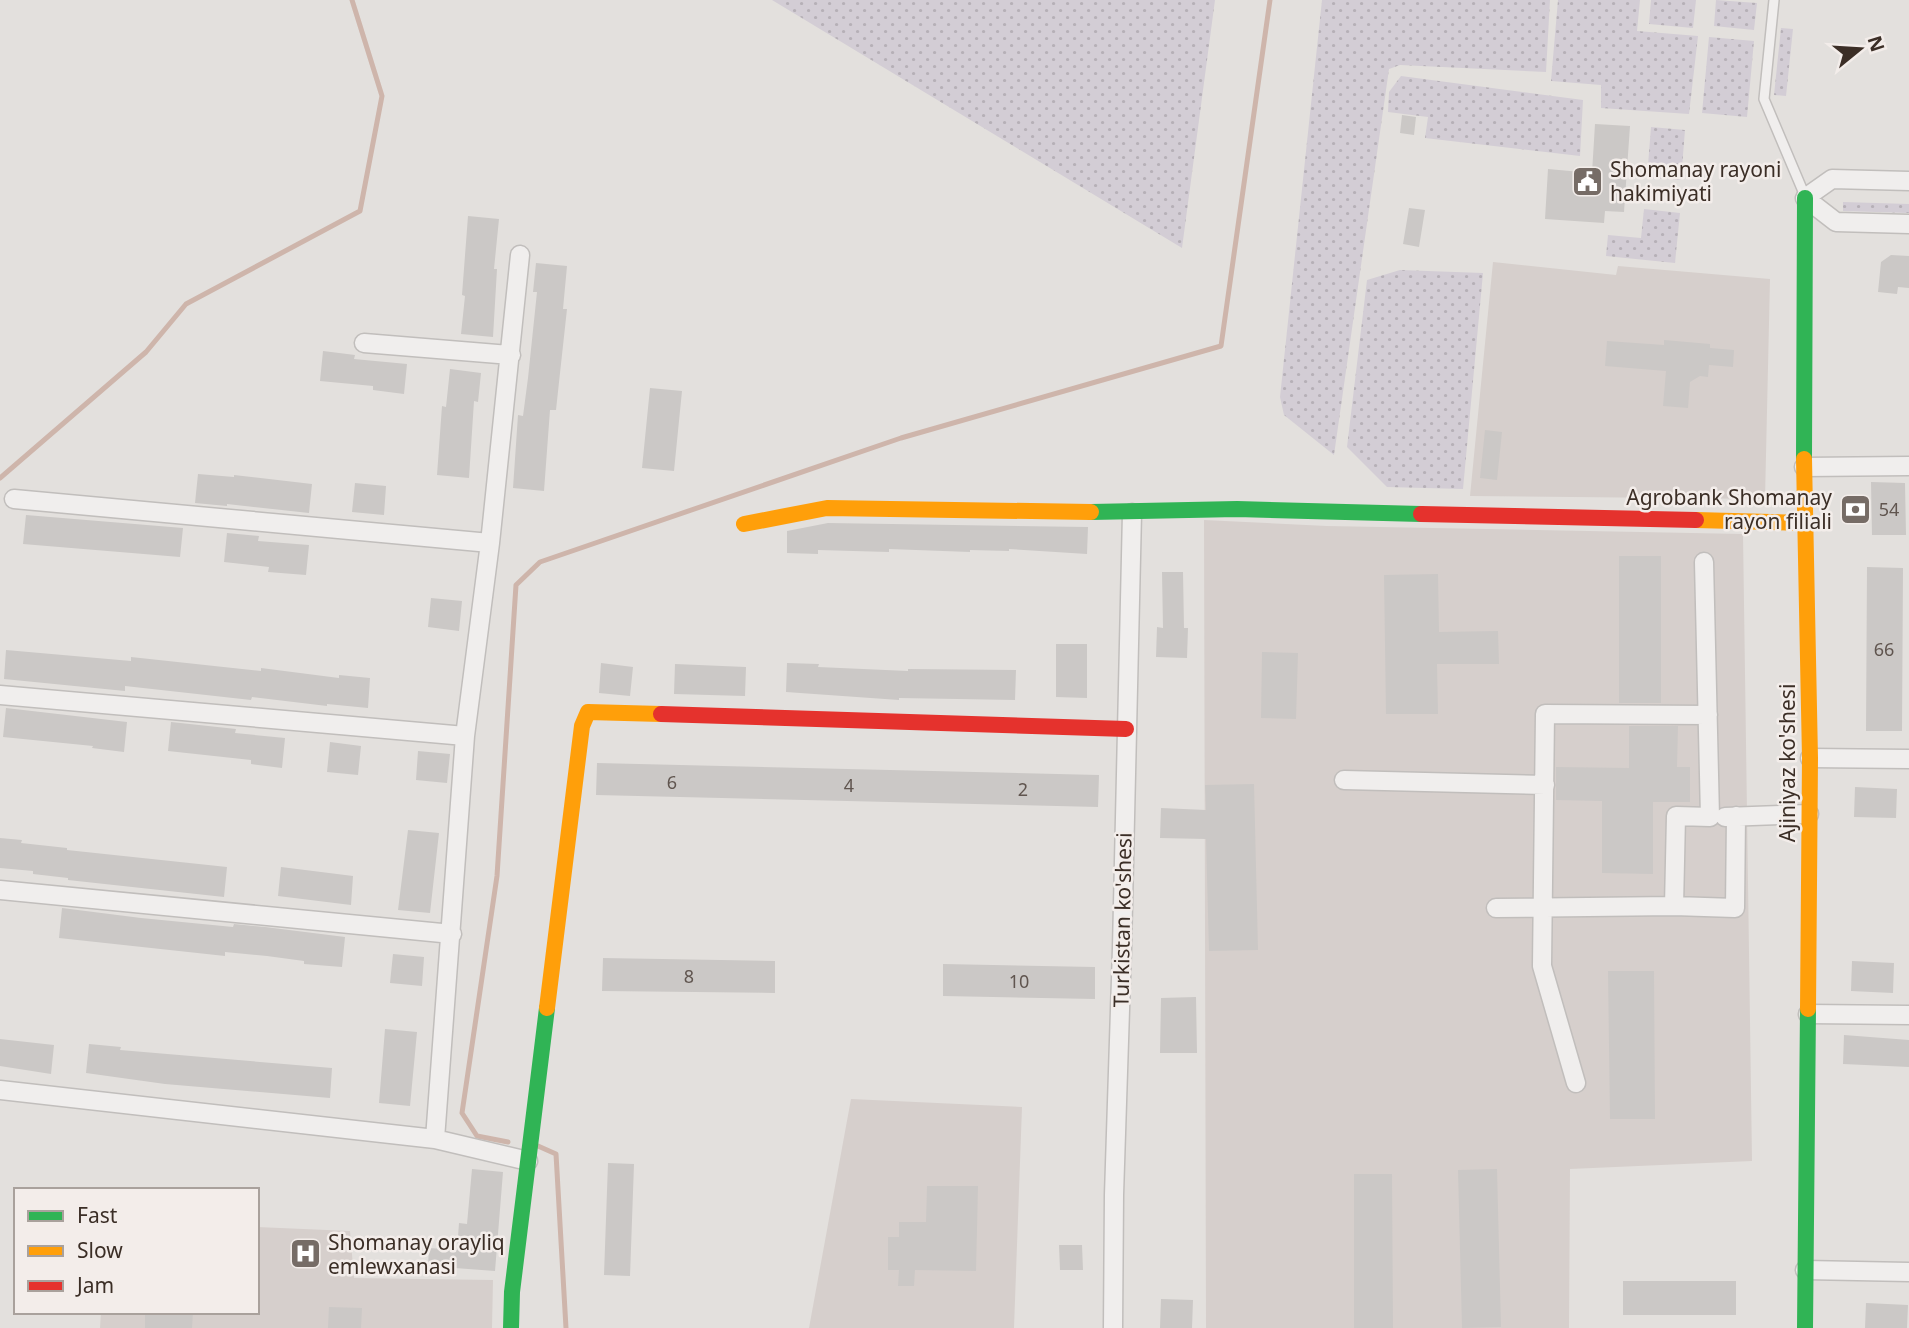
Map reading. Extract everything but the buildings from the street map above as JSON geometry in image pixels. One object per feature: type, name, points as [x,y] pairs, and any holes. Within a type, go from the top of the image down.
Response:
[{"type":"street","points":[[1909,181],[1832,179],[1805,198],[1836,222],[1909,224]]},
{"type":"street","name":"Ajiniyaz ko'shesi","points":[[1805,198],[1804,523],[1810,758],[1805,1328]]},
{"type":"street","points":[[435,1139],[466,736],[490,543],[520,255]]},
{"type":"street","points":[[365,343],[511,355]]},
{"type":"street","points":[[1804,467],[1909,466]]},
{"type":"street","points":[[14,499],[490,543]]},
{"type":"street","points":[[744,524],[827,508],[1132,513],[1163,509],[1237,509],[1804,523]]},
{"type":"street","name":"Turkistan ko'shesi","points":[[1113,1328],[1114,1195],[1132,513]]},
{"type":"street","points":[[1704,562],[1710,817]]},
{"type":"street","points":[[0,695],[466,736]]},
{"type":"street","points":[[511,1328],[512,1292],[582,726],[588,712],[1126,729]]},
{"type":"street","points":[[1576,1083],[1542,966],[1545,714],[1708,715]]},
{"type":"street","points":[[1810,758],[1909,759]]},
{"type":"street","points":[[1344,780],[1545,786]]},
{"type":"street","points":[[1674,906],[1676,816],[1809,814]]},
{"type":"street","points":[[1496,908],[1735,908],[1736,816]]},
{"type":"street","points":[[0,890],[452,934]]},
{"type":"street","points":[[1808,1014],[1909,1015]]},
{"type":"street","points":[[0,1090],[435,1139],[528,1161]]},
{"type":"street","points":[[1805,1270],[1909,1272]]},
{"type":"lane","points":[[1774,0],[1764,99],[1805,198]]},
{"type":"shaded area","points":[[772,0],[1215,0],[1182,248]]},
{"type":"shaded area","points":[[1322,0],[1550,0],[1546,72],[1400,65],[1389,69],[1334,455],[1284,415],[1280,397]]},
{"type":"shaded area","points":[[1558,0],[1640,0],[1637,31],[1698,36],[1689,114],[1601,108],[1601,85],[1551,81]]},
{"type":"shaded area","points":[[1651,0],[1696,0],[1693,28],[1649,24]]},
{"type":"shaded area","points":[[1716,0],[1757,3],[1754,30],[1714,26]]},
{"type":"shaded area","points":[[1781,28],[1793,29],[1786,96],[1774,95]]},
{"type":"shaded area","points":[[1709,37],[1754,41],[1747,117],[1702,113]]},
{"type":"shaded area","points":[[1401,76],[1583,100],[1580,156],[1425,138],[1428,117],[1388,112],[1389,92]]},
{"type":"shaded area","points":[[1651,127],[1685,130],[1681,180],[1647,178]]},
{"type":"shaded area","points":[[1843,202],[1909,204],[1909,213],[1843,211]]},
{"type":"shaded area","points":[[1644,209],[1680,213],[1675,263],[1606,256],[1608,235],[1641,238]]},
{"type":"shaded area","points":[[1493,262],[1616,275],[1618,266],[1770,279],[1765,499],[1470,496]]},
{"type":"shaded area","points":[[1400,270],[1483,273],[1463,489],[1387,487],[1347,447],[1367,280]]},
{"type":"shaded area","points":[[1204,520],[1327,526],[1743,534],[1752,1161],[1570,1169],[1569,1328],[1206,1328]]},
{"type":"shaded area","points":[[851,1099],[1022,1107],[1014,1328],[809,1328]]},
{"type":"shaded area","name":"Shomanay orayliq emlewxanasi","points":[[259,1227],[350,1231],[354,1278],[493,1280],[492,1328],[100,1328],[101,1314],[259,1314]]},
{"type":"waterway","points":[[0,478],[146,352],[186,304],[360,211],[382,96],[352,0]]},
{"type":"waterway","points":[[508,1142],[477,1136],[462,1113],[497,876],[516,585],[540,562],[901,438],[1221,346],[1270,0]]},
{"type":"waterway","points":[[538,1146],[556,1154],[566,1328]]},
{"type":"traffic: fast","points":[[1804,459],[1805,198]]},
{"type":"traffic: fast","points":[[1091,512],[1237,509],[1421,514]]},
{"type":"traffic: fast","points":[[511,1328],[512,1292],[547,1008]]},
{"type":"traffic: fast","points":[[1805,1328],[1808,1009]]},
{"type":"traffic: slow","points":[[1804,459],[1810,758],[1808,1009]]},
{"type":"traffic: slow","points":[[744,524],[827,508],[1091,512]]},
{"type":"traffic: slow","points":[[1696,520],[1804,523]]},
{"type":"traffic: slow","points":[[547,1008],[582,726],[588,712],[661,714]]},
{"type":"traffic: jam","points":[[1421,514],[1696,520]]},
{"type":"traffic: jam","points":[[661,714],[1126,729]]},
{"type":"place","name":"Shomanay rayoni hakimiyati","points":[[1587,181]]},
{"type":"place","name":"Agrobank Shomanay rayon filiali","points":[[1855,509]]},
{"type":"place","name":"Shomanay orayliq emlewxanasi","points":[[305,1254]]}]
